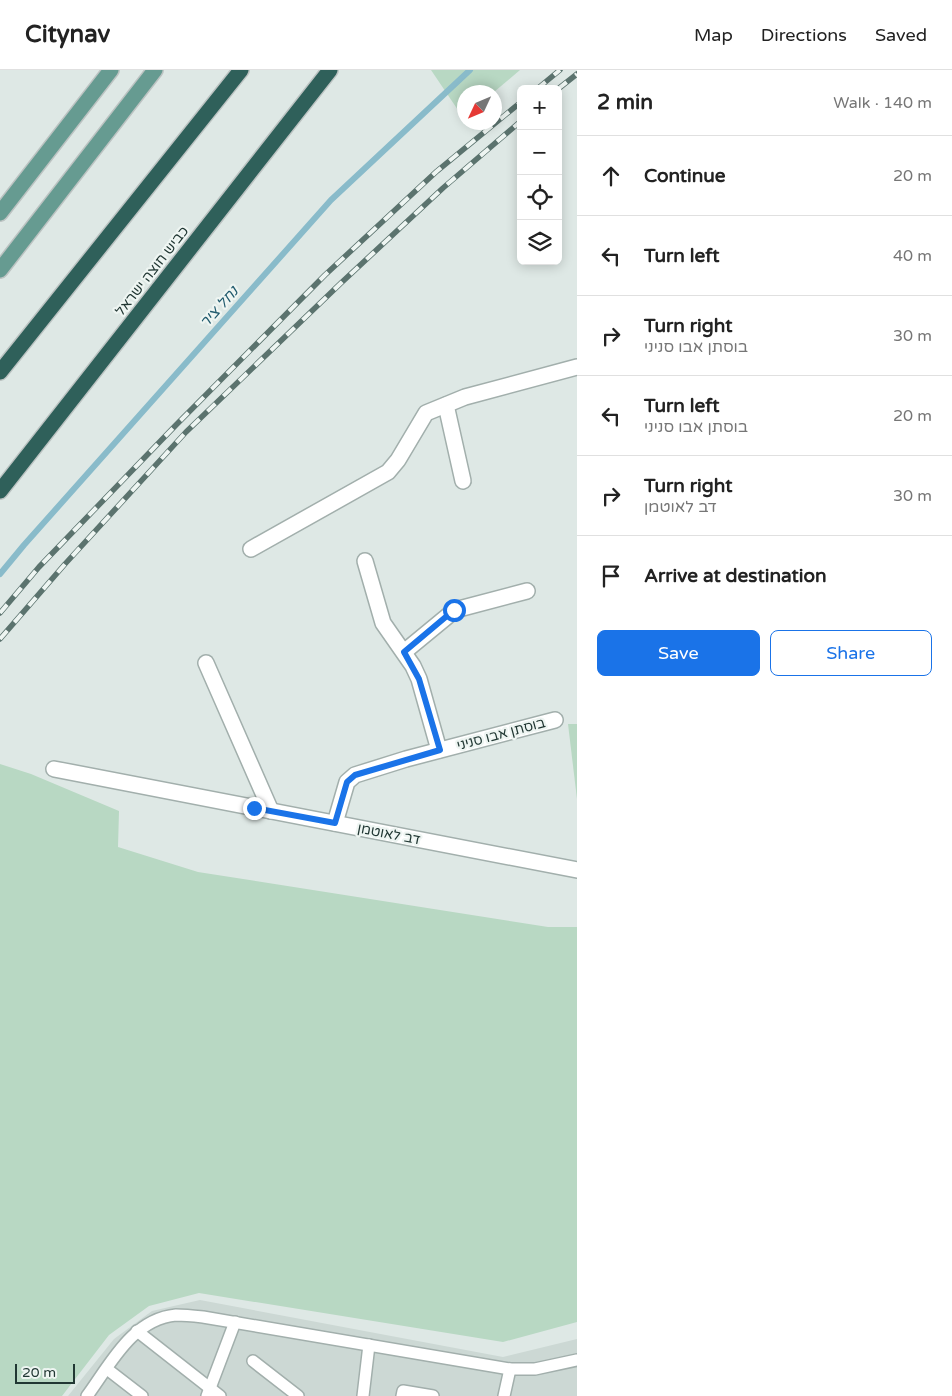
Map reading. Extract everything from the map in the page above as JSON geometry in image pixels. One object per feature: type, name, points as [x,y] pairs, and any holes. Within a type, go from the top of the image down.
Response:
[{"type":"highway","points":[[0,372],[240,70]]},
{"type":"highway","name":"כביש חוצה ישראל","points":[[0,491],[330,70]]},
{"type":"main road","points":[[0,213],[111,70]]},
{"type":"main road","points":[[0,270],[155,70]]},
{"type":"street","points":[[250,549],[388,472],[398,460],[426,413],[464,397],[577,367]]},
{"type":"street","points":[[446,405],[463,481]]},
{"type":"street","points":[[365,561],[384,623],[404,652],[419,679],[440,750]]},
{"type":"street","points":[[404,652],[454,610],[527,591]]},
{"type":"street","points":[[206,663],[271,811]]},
{"type":"street","name":"בוסתן אבו סניני","points":[[335,823],[347,782],[355,775],[440,750],[555,720]]},
{"type":"street","name":"דב לאוטמן","points":[[54,768],[577,870]]},
{"type":"lane","points":[[86,1396],[137,1331],[158,1320],[176,1316],[203,1317],[235,1322],[510,1369],[535,1369],[577,1360]]},
{"type":"lane","points":[[209,1392],[235,1322]]},
{"type":"lane","points":[[137,1331],[209,1392],[220,1396]]},
{"type":"lane","points":[[363,1396],[370,1345]]},
{"type":"lane","points":[[252,1361],[295,1395]]},
{"type":"lane","points":[[107,1369],[142,1396]]},
{"type":"lane","points":[[504,1396],[510,1369]]},
{"type":"lane","points":[[402,1396],[403,1391],[433,1396]]},
{"type":"shaded area","points":[[200,1300],[503,1357],[577,1339],[577,1396],[68,1396],[114,1339],[152,1311]]},
{"type":"green space","points":[[431,70],[520,70],[502,85],[457,85],[457,109]]},
{"type":"green space","points":[[568,724],[577,724],[577,799]]},
{"type":"green space","points":[[0,764],[31,774],[119,811],[118,847],[198,872],[548,927],[577,927],[577,1322],[503,1342],[199,1293],[149,1306],[109,1335],[62,1396],[0,1396]]},
{"type":"waterway","name":"נחל ציר","points":[[0,574],[331,200],[470,70]]},
{"type":"railway","points":[[542,85],[560,70]]},
{"type":"railway","points":[[562,86],[577,74]]},
{"type":"railway","points":[[0,613],[39,567],[325,275],[437,171],[517,105]]},
{"type":"railway","points":[[0,639],[65,564],[186,432],[443,188],[517,124]]},
{"type":"route","points":[[254,808],[335,823],[347,782],[355,775],[440,750],[419,679],[404,652],[454,610]]}]
